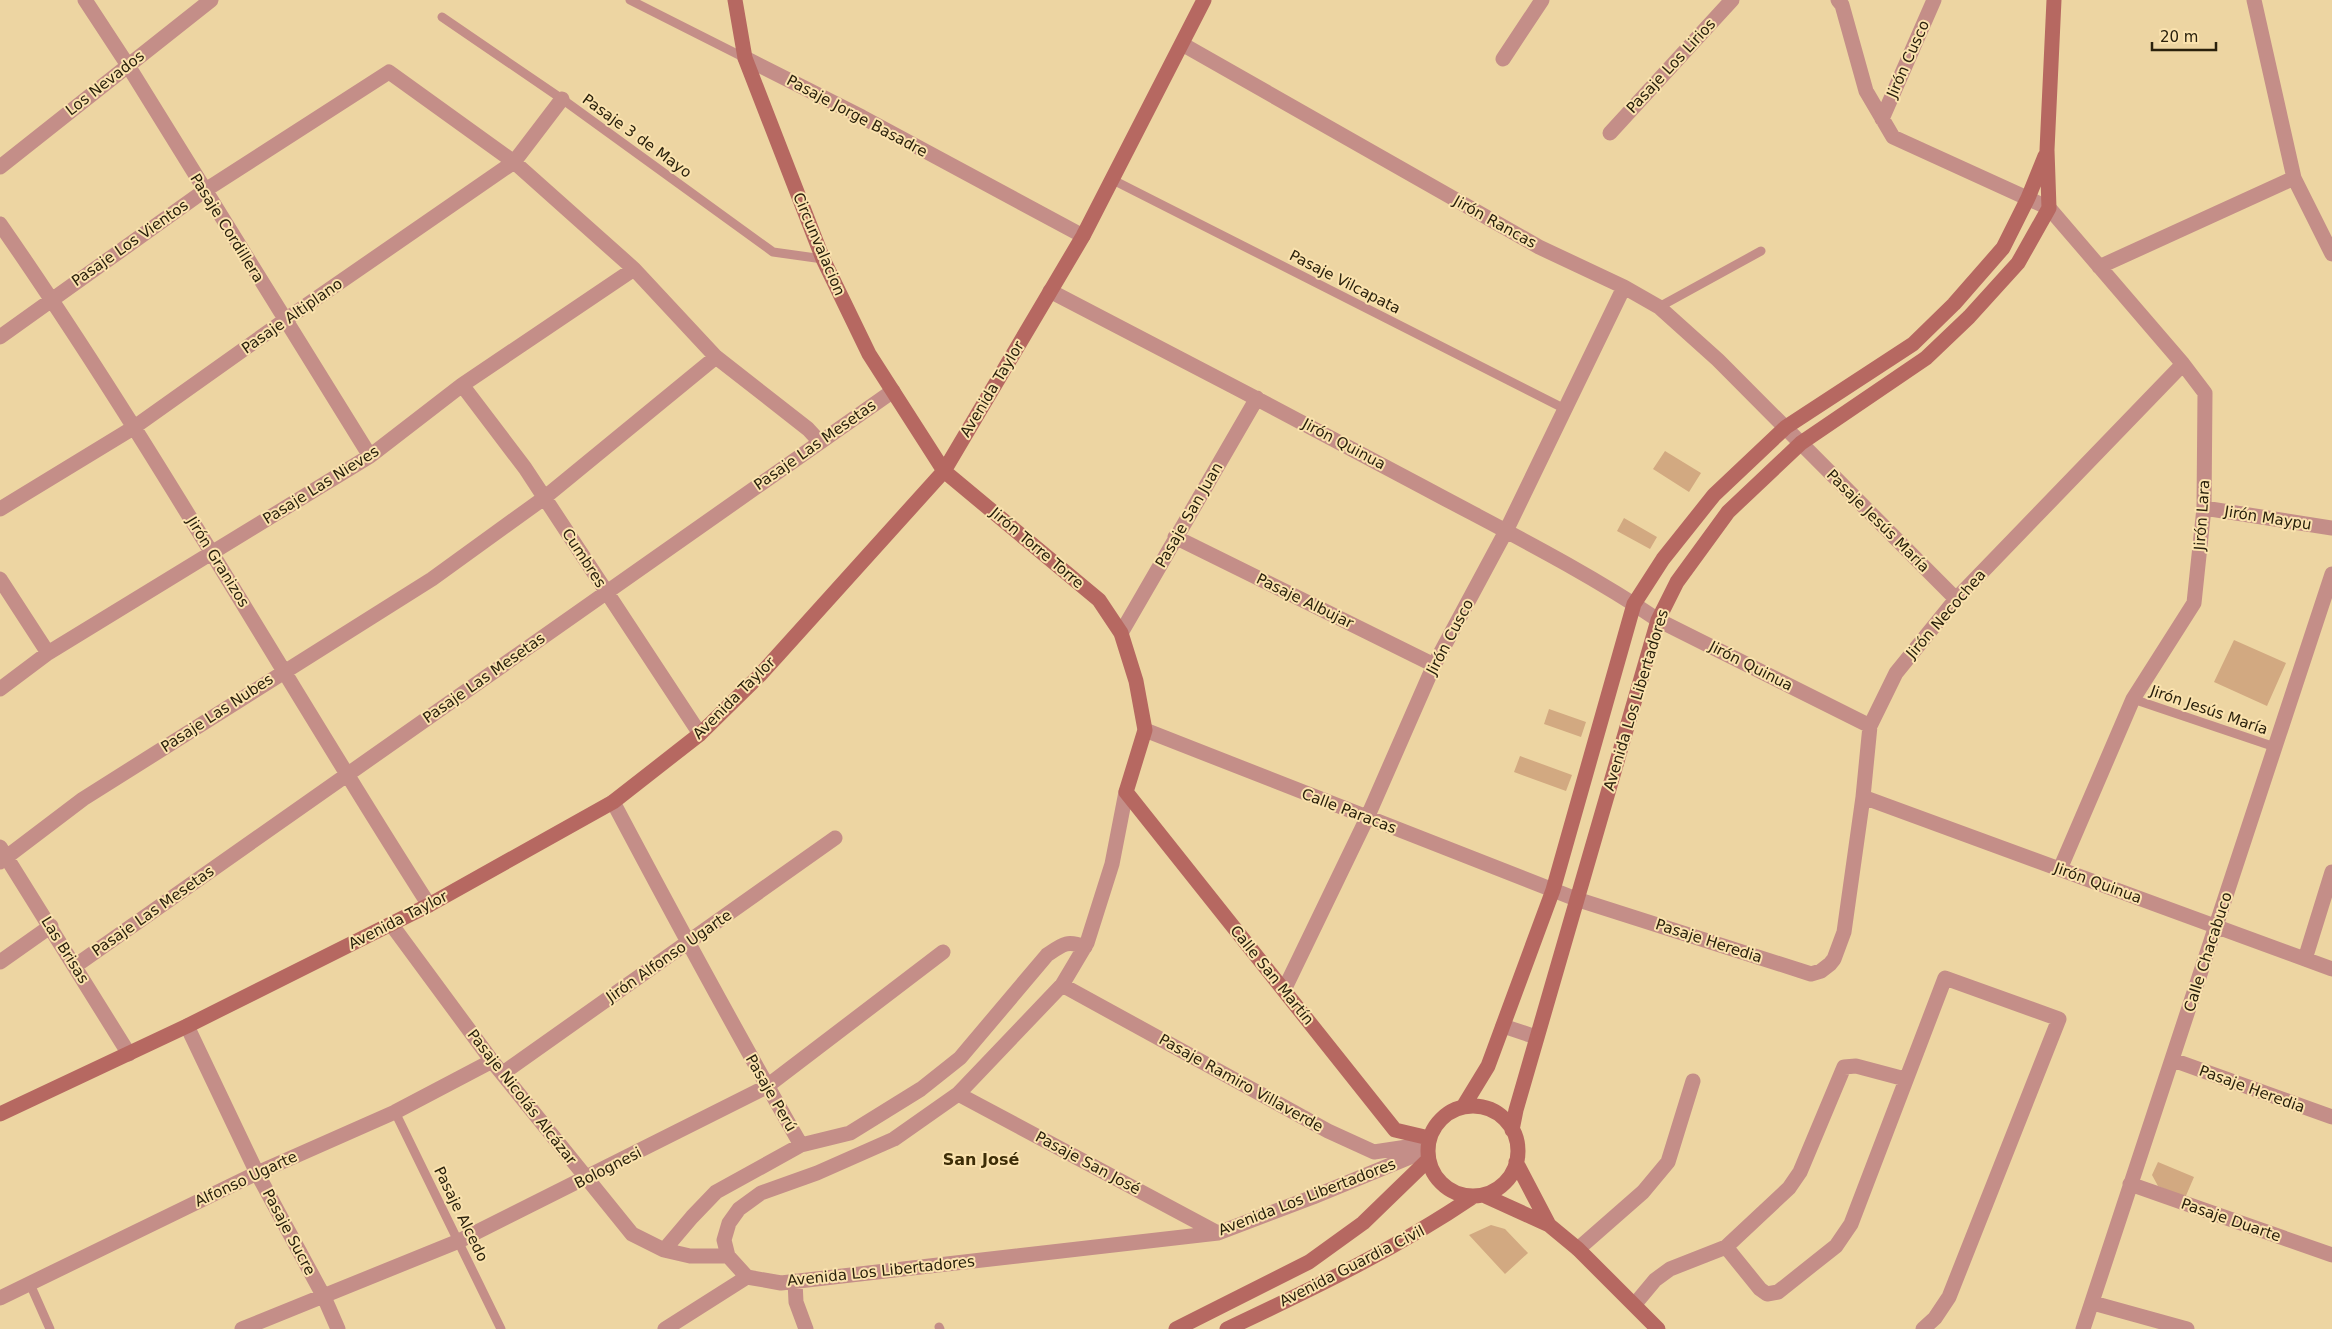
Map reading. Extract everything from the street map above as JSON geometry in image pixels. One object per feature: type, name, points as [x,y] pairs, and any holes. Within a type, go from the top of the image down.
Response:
[{"type":"street","name":"Pasaje Cordillera","points":[[85,0],[127,64],[370,456]]},
{"type":"street","name":"Los Nevados","points":[[0,167],[127,64],[211,0]]},
{"type":"street","name":"Circunvalacion","points":[[735,0],[745,58],[823,259],[870,354],[944,471]]},
{"type":"street","name":"Avenida Taylor","points":[[0,1114],[188,1026],[429,905],[613,802],[700,734],[760,675],[944,471],[1113,180],[1150,103],[1204,0]]},
{"type":"street","points":[[1503,59],[1542,0]]},
{"type":"street","name":"Pasaje Los Lirios","points":[[1610,133],[1732,0]]},
{"type":"street","name":"Jirón Lara","points":[[1838,0],[1842,5],[1866,91],[1893,137],[2049,208],[2205,392],[2204,508],[2194,603],[2133,699],[2060,869]]},
{"type":"street","name":"Jirón Cusco","points":[[1882,119],[1934,0]]},
{"type":"street","name":"Avenida Los Libertadores","points":[[1512,1130],[1536,1037],[1658,620],[1677,582],[1728,512],[1800,443],[1926,358],[1969,317],[2018,263],[2049,208],[2047,150],[2054,0]]},
{"type":"street","points":[[2254,0],[2294,178],[2332,254]]},
{"type":"street","name":"Jirón Rancas","points":[[1182,44],[1539,247],[1624,287],[1659,308],[1718,360],[1786,428]]},
{"type":"street","name":"Pasaje Jorge Basadre","points":[[745,58],[862,117],[1082,236]]},
{"type":"street","name":"Pasaje Los Vientos","points":[[0,337],[204,191],[389,72],[514,162]]},
{"type":"street","name":"Pasaje Altiplano","points":[[0,509],[133,428],[285,320],[514,162],[562,98]]},
{"type":"street","name":"Avenida Los Libertadores","points":[[1463,1107],[1488,1066],[1553,890],[1634,604],[1663,559],[1714,495],[1786,428],[1913,344],[1954,304],[2004,248],[2028,198],[2047,150]]},
{"type":"street","points":[[514,162],[634,269],[716,357],[808,429],[820,442]]},
{"type":"street","points":[[2099,266],[2294,178]]},
{"type":"street","name":"Jirón Granizos","points":[[0,224],[52,298],[213,552],[346,775],[429,905]]},
{"type":"street","name":"Pasaje Las Nieves","points":[[0,688],[48,653],[370,456],[462,386],[634,269]]},
{"type":"street","name":"Jirón Cusco","points":[[1284,990],[1367,818],[1434,665],[1506,531],[1624,287]]},
{"type":"street","name":"Jirón Quinua","points":[[1050,291],[1257,398],[1506,531],[1634,604],[1658,620],[1870,726]]},
{"type":"street","name":"Pasaje Las Nubes","points":[[2,856],[83,799],[283,671],[432,579],[544,498],[716,357]]},
{"type":"street","name":"Jirón Necochea","points":[[1844,932],[1864,797],[1870,726],[1896,673],[1956,598],[2183,364]]},
{"type":"street","name":"Cumbres","points":[[462,386],[525,468],[700,734]]},
{"type":"street","name":"Pasaje Las Mesetas","points":[[75,966],[893,391]]},
{"type":"street","name":"Pasaje San Juan","points":[[1121,633],[1257,398]]},
{"type":"street","name":"Pasaje Jesús María","points":[[1786,428],[1956,598]]},
{"type":"street","name":"Jirón Torre Torre","points":[[944,471],[1099,600],[1121,633]]},
{"type":"street","name":"Jirón Maypu","points":[[2204,508],[2332,528]]},
{"type":"street","name":"Pasaje Albujar","points":[[1175,537],[1434,665]]},
{"type":"street","name":"Calle Chacabuco","points":[[2083,1329],[2332,574]]},
{"type":"street","points":[[0,579],[48,653]]},
{"type":"street","points":[[666,1329],[747,1277],[728,1256],[724,1240],[729,1223],[739,1209],[761,1193],[817,1173],[894,1138],[958,1094],[1062,985],[1085,947],[1112,864],[1126,792],[1144,730],[1136,682],[1121,633]]},
{"type":"street","name":"Calle Paracas","points":[[1144,730],[1553,890]]},
{"type":"street","name":"Calle San Martín","points":[[1126,792],[1395,1130],[1428,1148]]},
{"type":"street","name":"Jirón Quinua","points":[[1864,797],[2332,969]]},
{"type":"street","name":"Pasaje Perú","points":[[613,802],[687,943],[766,1087],[801,1145],[850,1133],[921,1089],[960,1058],[1048,955],[1062,945],[1072,943],[1085,947]]},
{"type":"street","name":"Jirón Alfonso Ugarte","points":[[502,1073],[835,838]]},
{"type":"street","name":"Las Brisas","points":[[2,856],[51,926],[129,1054]]},
{"type":"street","points":[[2305,959],[2332,872]]},
{"type":"street","name":"Pasaje Heredia","points":[[1553,890],[1811,974],[1821,971],[1834,959],[1844,932]]},
{"type":"street","name":"Pasaje Nicolás Alcázar","points":[[391,924],[492,1061],[632,1234],[664,1250],[690,1256],[728,1256]]},
{"type":"street","points":[[0,962],[51,926]]},
{"type":"street","name":"Bolognesi","points":[[243,1329],[459,1241],[586,1179],[766,1087],[943,952]]},
{"type":"street","points":[[1726,1247],[1760,1289],[1767,1294],[1778,1292],[1836,1246],[1851,1224],[1945,978],[2059,1019],[1949,1297],[1935,1318],[1923,1329]]},
{"type":"street","name":"Pasaje Ramiro Villaverde","points":[[1062,985],[1328,1131],[1374,1152],[1428,1148]]},
{"type":"street","name":"Pasaje Sucre","points":[[188,1026],[257,1173],[324,1297],[338,1329]]},
{"type":"street","points":[[1503,1026],[1536,1037]]},
{"type":"street","name":"Pasaje Heredia","points":[[2173,1060],[2332,1117]]},
{"type":"street","name":"Alfonso Ugarte","points":[[0,1298],[257,1173],[395,1112],[492,1061]]},
{"type":"street","points":[[1635,1304],[1655,1280],[1670,1268],[1726,1247],[1789,1188],[1800,1172],[1844,1067],[1856,1066],[1905,1079]]},
{"type":"street","points":[[1578,1249],[1643,1192],[1668,1162],[1693,1082]]},
{"type":"street","name":"Pasaje San José","points":[[958,1094],[1218,1233]]},
{"type":"street","points":[[1478,1196],[1494,1191],[1512,1173],[1516,1162],[1517,1140],[1504,1118],[1492,1110],[1478,1106],[1463,1107],[1452,1111],[1434,1127],[1428,1148],[1432,1172],[1440,1182],[1449,1190],[1461,1195],[1478,1196],[1548,1225],[1578,1249],[1658,1329]]},
{"type":"street","points":[[664,1250],[716,1192],[801,1145]]},
{"type":"street","name":"Avenida Los Libertadores","points":[[747,1277],[781,1283],[1218,1233],[1313,1198],[1428,1148]]},
{"type":"street","name":"Avenida Guardia Civil","points":[[1176,1329],[1309,1262],[1364,1223],[1428,1148]]},
{"type":"street","points":[[1516,1162],[1548,1225]]},
{"type":"street","name":"Pasaje Duarte","points":[[2130,1184],[2332,1255]]},
{"type":"street","name":"Avenida Guardia Civil","points":[[1227,1329],[1322,1284],[1433,1224],[1478,1196]]},
{"type":"street","points":[[795,1281],[796,1302],[806,1329]]},
{"type":"street","points":[[2092,1303],[2187,1329]]},
{"type":"lane","name":"Pasaje Jorge Basadre","points":[[630,0],[745,58]]},
{"type":"lane","name":"Pasaje 3 de Mayo","points":[[442,17],[562,98],[773,252],[823,259]]},
{"type":"lane","name":"Pasaje Vilcapata","points":[[1113,180],[1565,409]]},
{"type":"lane","points":[[1659,308],[1760,251]]},
{"type":"lane","name":"Jirón Jesús María","points":[[2133,699],[2275,747]]},
{"type":"lane","name":"Pasaje Alcedo","points":[[395,1112],[501,1329]]},
{"type":"lane","points":[[30,1284],[50,1329]]},
{"type":"building","points":[[1665,451],[1701,473],[1689,492],[1653,469]]},
{"type":"building","points":[[1624,518],[1657,537],[1650,549],[1617,531]]},
{"type":"building","points":[[2234,640],[2286,663],[2267,706],[2214,682]]},
{"type":"building","points":[[1549,709],[1586,722],[1581,737],[1544,724]]},
{"type":"building","points":[[1520,756],[1572,775],[1566,791],[1514,772]]},
{"type":"building","points":[[2158,1162],[2194,1177],[2185,1198],[2158,1186],[2152,1175]]},
{"type":"building","points":[[1491,1225],[1505,1229],[1528,1253],[1505,1274],[1469,1235]]},
{"type":"district","name":"San José","points":[[981,1159]]}]
